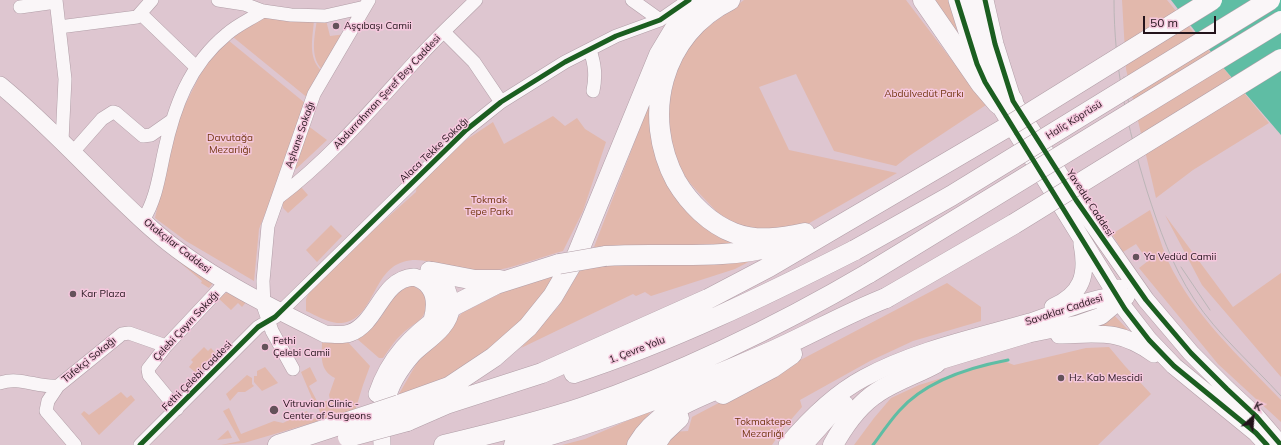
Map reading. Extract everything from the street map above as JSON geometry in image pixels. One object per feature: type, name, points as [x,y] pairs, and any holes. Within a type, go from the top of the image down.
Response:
[{"type":"highway","points":[[320,445],[348,430],[374,440],[403,413],[449,387],[482,365],[528,327],[549,301],[577,255],[659,55],[678,25],[702,0]]},
{"type":"highway","points":[[730,0],[707,14],[696,24],[684,38],[671,59],[660,94],[658,116],[664,155],[682,191],[707,217],[721,227],[734,233],[761,238],[780,238],[805,233]]},
{"type":"highway","points":[[923,0],[981,84],[1006,103]]},
{"type":"highway","points":[[968,0],[987,58],[998,80],[1006,103]]},
{"type":"highway","points":[[278,445],[348,430],[403,413],[446,404],[542,373],[600,349],[735,286],[1009,126],[1212,0]]},
{"type":"highway","name":"Haliç Köprüsü","points":[[855,250],[958,192],[1270,0]]},
{"type":"highway","points":[[444,445],[546,419],[656,380],[755,336],[869,273],[1076,148],[1281,21]]},
{"type":"highway","points":[[637,445],[654,423],[676,408],[792,354],[856,320],[886,298],[1014,224],[1281,59]]},
{"type":"highway","points":[[451,307],[508,280],[559,264],[605,256],[714,255],[761,250],[780,245],[831,223],[852,218]]},
{"type":"highway","name":"1. Çevre Yolu","points":[[403,413],[431,418],[578,372],[632,353],[746,304],[855,250]]},
{"type":"highway","points":[[433,272],[475,280],[508,280]]},
{"type":"highway","points":[[514,445],[608,416],[715,375],[766,354],[886,298]]},
{"type":"highway","points":[[654,445],[670,425],[686,414],[760,374],[792,354]]},
{"type":"highway","points":[[833,445],[851,419],[868,399],[879,391],[936,363]]},
{"type":"main road","name":"Yavedut Caddesi","points":[[957,0],[977,64],[1076,200],[1119,264],[1156,312],[1191,353],[1227,389]]},
{"type":"main road","name":"Yavedut Caddesi","points":[[985,0],[1006,103],[1116,297],[1149,340],[1174,366]]},
{"type":"main road","name":"Otakçılar Caddesi","points":[[0,85],[67,146],[152,229],[226,282],[264,301],[274,316],[298,320],[325,334],[345,335],[362,326],[391,287],[408,278],[419,279],[430,288],[435,296],[436,304],[432,320]]},
{"type":"main road","points":[[997,330],[1059,305],[1075,293],[1082,282],[1084,274],[1084,256],[1080,235]]},
{"type":"main road","points":[[1119,264],[1121,277],[1116,297],[1123,296],[1133,302],[1185,361],[1207,379],[1227,389],[1256,416],[1281,445]]},
{"type":"main road","name":"Otakçılar Caddesi","points":[[378,304],[385,286],[392,276],[399,271],[415,268],[433,272]]},
{"type":"main road","points":[[374,440],[394,380],[413,354],[445,324],[451,307],[446,287],[442,280],[433,272]]},
{"type":"main road","name":"Savaklar Caddesi","points":[[787,445],[820,409],[864,378],[914,356],[997,330],[1029,322],[1104,297],[1116,297],[1113,306],[1101,316],[1078,324],[1029,334],[936,363],[908,370],[869,388],[833,414],[804,445]]},
{"type":"main road","points":[[374,440],[375,397],[387,368],[408,341],[432,320],[451,307]]},
{"type":"main road","points":[[1029,334],[1119,336],[1137,342],[1174,366],[1256,433],[1267,445]]},
{"type":"street","points":[[59,26],[128,19],[141,14],[152,0]]},
{"type":"street","points":[[218,0],[244,4],[263,11],[291,15],[325,16],[367,3]]},
{"type":"street","name":"Abdurrahman Şeref Bey Caddesi","points":[[279,197],[296,184],[356,128],[422,54],[476,0]]},
{"type":"street","points":[[632,0],[660,20]]},
{"type":"street","name":"Alaca Tekke Sokağı","points":[[274,316],[466,130],[501,102],[565,62],[616,36],[660,20],[689,0]]},
{"type":"street","points":[[20,7],[56,1],[65,79],[67,146]]},
{"type":"street","name":"Aşhane Sokağı","points":[[264,301],[263,281],[268,226],[303,122],[314,94],[367,3]]},
{"type":"street","points":[[143,220],[150,209],[156,192],[171,121],[187,80],[208,51],[227,33],[263,11]]},
{"type":"street","points":[[141,14],[196,67]]},
{"type":"street","points":[[444,32],[474,62],[501,102]]},
{"type":"street","points":[[590,50],[595,69],[593,91]]},
{"type":"street","points":[[67,146],[113,112],[143,136],[151,135],[171,121]]},
{"type":"street","points":[[246,292],[263,281]]},
{"type":"street","name":"Çelebi Çayırı Sokağı","points":[[177,409],[148,372],[149,366],[226,282]]},
{"type":"street","points":[[296,295],[298,320]]},
{"type":"street","points":[[274,316],[274,336],[293,369]]},
{"type":"street","name":"Fethi Çelebi Caddesi","points":[[140,445],[258,328],[274,316]]},
{"type":"street","name":"Tüfekçi Sokağı","points":[[75,445],[46,410],[48,401],[58,386],[122,334],[129,333],[166,346]]},
{"type":"street","points":[[0,383],[8,380],[48,387],[58,386]]},
{"type":"green space","name":"Abdülvedüt Parkı","points":[[744,0],[906,0],[986,105],[896,166],[834,151],[796,74],[759,87],[789,150],[897,173],[806,225],[773,233],[743,228],[718,213],[682,174],[668,135],[665,105],[673,74],[687,49],[701,32]]},
{"type":"green space","points":[[934,0],[949,0],[960,41]]},
{"type":"green space","points":[[1122,0],[1167,0],[1269,123],[1193,170],[1156,198],[1126,69]]},
{"type":"green space","points":[[264,17],[314,20],[312,40],[313,54],[317,66],[322,71],[309,99],[233,37]]},
{"type":"green space","points":[[317,19],[326,20],[330,36],[346,34],[345,25],[353,26],[323,70],[314,53],[314,39]]},
{"type":"green space","name":"Davutağa Mezarlığı","points":[[228,40],[305,103],[285,164],[259,229],[254,281],[186,241],[155,218],[175,125],[213,49]]},
{"type":"green space","points":[[652,97],[663,169],[748,244],[594,247]]},
{"type":"green space","name":"Tokmak Tepe Parkı","points":[[553,116],[565,126],[577,118],[585,129],[606,142],[583,211],[563,251],[494,271],[471,273],[454,270],[421,260],[403,262],[392,267],[384,276],[366,307],[358,316],[349,321],[337,323],[325,320],[306,311],[306,299],[313,284],[416,192],[417,183],[466,140],[493,122],[504,144]]},
{"type":"green space","points":[[307,125],[327,140],[296,169],[294,163]]},
{"type":"green space","points":[[301,187],[308,195],[288,213],[283,208],[282,197]]},
{"type":"green space","points":[[1150,210],[1165,255],[1179,281],[1204,318],[1234,352],[1281,400],[1281,422],[1218,364],[1139,268],[1148,261],[1136,244],[1123,252],[1112,234]]},
{"type":"green space","points":[[1165,215],[1233,307],[1281,273],[1281,377],[1202,285]]},
{"type":"green space","points":[[331,225],[342,236],[317,262],[306,250]]},
{"type":"green space","points":[[172,256],[213,283],[209,288],[201,283],[202,281]]},
{"type":"green space","points":[[760,256],[735,269],[651,296],[645,292],[636,296],[633,294],[521,348],[558,307],[581,269],[617,263]]},
{"type":"green space","points":[[560,271],[543,300],[497,346],[445,378],[396,399],[418,361],[462,313],[519,284]]},
{"type":"green space","name":"Tokmaktepe Mezarlığı","points":[[947,283],[981,307],[981,321],[913,341],[870,361],[800,400],[802,407],[782,430],[772,445],[660,445],[671,432],[688,431],[692,417]]},
{"type":"green space","points":[[413,286],[420,290],[425,296],[426,308],[424,313],[419,321],[399,337],[383,358],[379,358],[356,338],[376,324],[391,298],[399,290],[405,287]]},
{"type":"green space","points":[[229,292],[247,301],[242,307],[238,303],[231,310],[217,297]]},
{"type":"green space","points":[[1114,315],[1129,331],[1095,326]]},
{"type":"green space","points":[[322,340],[346,340],[370,366],[355,411],[323,420],[301,372],[310,367],[317,381],[309,386],[318,403],[330,400],[329,395],[335,378],[326,371],[322,362]]},
{"type":"green space","points":[[204,347],[208,351],[211,348],[216,354],[197,374],[189,367],[193,362],[191,360]]},
{"type":"green space","points":[[1109,347],[1151,394],[1098,445],[854,445],[891,398],[919,385],[1001,360],[1014,365],[1086,348]]},
{"type":"green space","points":[[265,367],[278,383],[262,391],[254,382],[254,376],[257,376],[257,371]]},
{"type":"green space","points":[[247,375],[252,378],[252,384],[254,386],[245,392],[238,392],[230,401],[226,394]]},
{"type":"green space","points":[[121,392],[127,398],[131,395],[135,400],[99,435],[81,414],[84,411],[89,415]]},
{"type":"green space","points":[[229,408],[241,434],[274,421],[283,423],[307,411],[311,420],[321,415],[322,420],[244,443],[221,445],[240,441],[223,411]]},
{"type":"green space","points":[[652,410],[627,445],[562,445],[585,439]]},
{"type":"green space","points":[[228,430],[232,438],[217,440]]},
{"type":"shaded area","points":[[1171,0],[1281,0],[1281,135],[1221,65]]},
{"type":"waterway","points":[[873,445],[899,411],[922,391],[964,371],[1008,360]]},
{"type":"tram line","points":[[1114,0],[1116,49],[1123,97],[1133,143],[1147,191],[1167,246],[1186,286],[1203,312],[1224,337],[1281,396]]},
{"type":"tram line","points":[[1124,77],[1129,105]]},
{"type":"tram line","points":[[1181,267],[1210,310]]},
{"type":"cycle path","points":[[140,445],[258,327],[275,317],[466,130],[501,102],[565,62],[616,36],[660,20],[689,0]]},
{"type":"cycle path","points":[[957,0],[977,64],[985,82],[1125,309],[1149,340],[1174,366],[1256,433],[1267,445]]},
{"type":"cycle path","points":[[985,0],[995,44],[1013,101],[1076,200],[1146,300],[1191,353],[1256,416],[1281,445]]},
{"type":"place","name":"Aşçıbaşı Camii","points":[[336,26]]},
{"type":"place","name":"Ya Vedüd Camii","points":[[1136,257]]},
{"type":"place","name":"Kar Plaza","points":[[73,294]]},
{"type":"place","name":"Fethi Çelebi Camii","points":[[265,347]]},
{"type":"place","name":"Hz. Kab Mescidi","points":[[1061,378]]},
{"type":"place","name":"Vitruvian Clinic - Center of Surgeons","points":[[274,410]]}]
